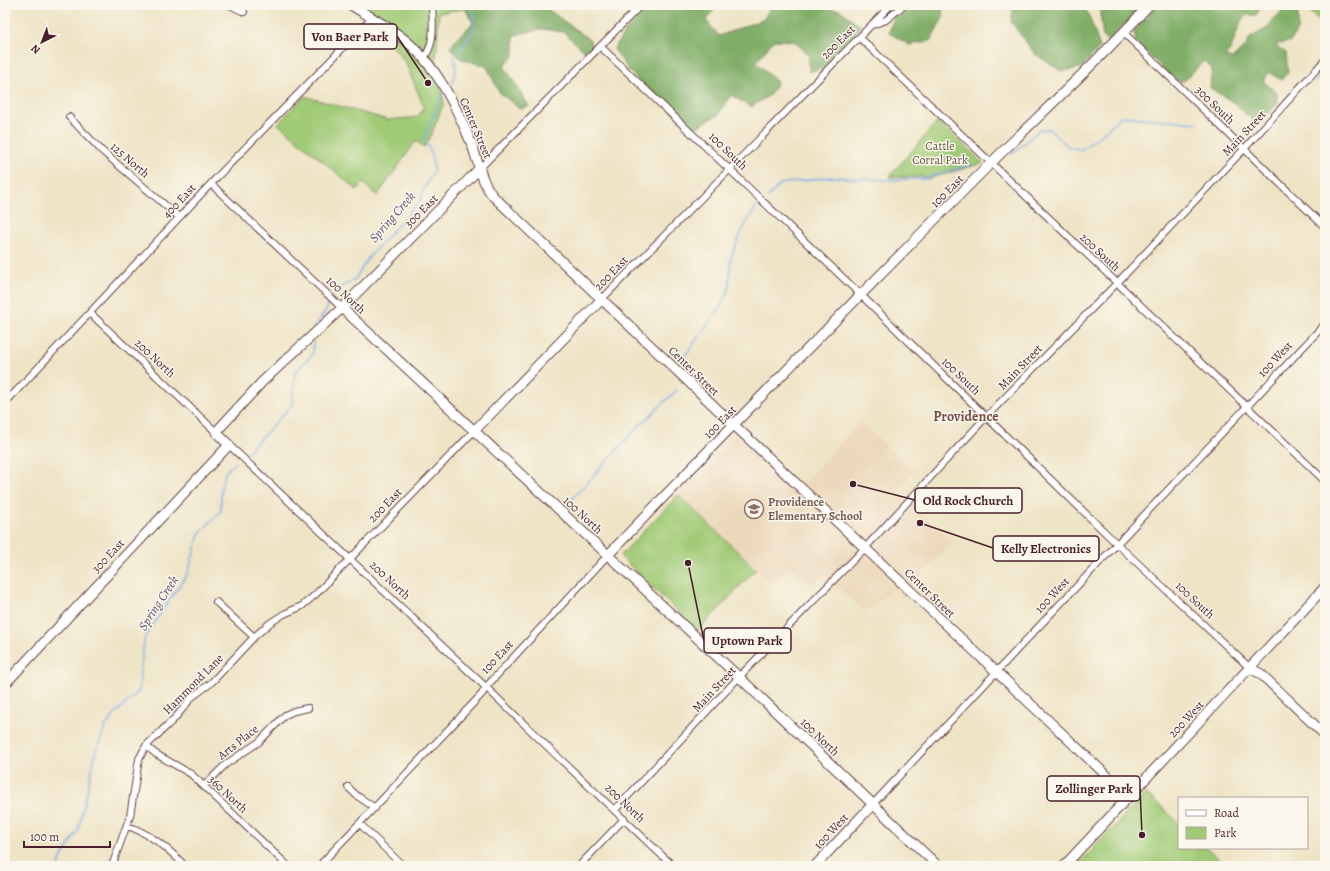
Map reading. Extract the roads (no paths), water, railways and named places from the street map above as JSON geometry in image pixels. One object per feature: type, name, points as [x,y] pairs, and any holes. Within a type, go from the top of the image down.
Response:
[{"type":"street","points":[[230,5],[244,12]]},
{"type":"street","name":"Center Street","points":[[351,5],[401,36],[424,58],[437,75],[450,98],[470,141],[487,188],[493,196],[996,672],[1120,788],[1130,795]]},
{"type":"street","points":[[424,58],[428,53],[432,40],[432,5]]},
{"type":"street","name":"300 East","points":[[216,432],[262,382],[342,308],[642,5]]},
{"type":"street","name":"200 East","points":[[350,558],[891,5]]},
{"type":"street","points":[[871,26],[886,20],[904,5]]},
{"type":"street","name":"100 East","points":[[319,866],[482,694],[486,687],[608,555],[861,295],[1124,33],[1149,5]]},
{"type":"street","name":"400 East","points":[[5,403],[211,184],[372,18]]},
{"type":"street","name":"300 South","points":[[1124,33],[1325,227]]},
{"type":"street","name":"200 South","points":[[860,38],[1325,481]]},
{"type":"street","name":"100 South","points":[[601,47],[861,295],[1117,544],[1250,668],[1261,674],[1325,735]]},
{"type":"street","name":"Main Street","points":[[615,810],[739,677],[865,548],[986,417],[1117,283],[1244,149],[1325,60]]},
{"type":"street","name":"125 North","points":[[69,117],[102,152],[179,218]]},
{"type":"street","points":[[465,183],[472,182],[487,188]]},
{"type":"street","name":"100 North","points":[[211,184],[342,308],[739,677],[938,866]]},
{"type":"street","name":"200 North","points":[[90,313],[673,866]]},
{"type":"street","name":"100 West","points":[[815,866],[1325,324]]},
{"type":"street","name":"300 East","points":[[5,684],[229,444]]},
{"type":"street","name":"Hammond Lane","points":[[112,866],[127,826],[134,796],[139,759],[146,746],[176,717],[192,697],[210,683],[254,637],[270,623],[284,614],[302,606],[316,594],[350,558]]},
{"type":"street","name":"200 West","points":[[1064,866],[1325,588]]},
{"type":"street","points":[[216,602],[254,637]]},
{"type":"street","name":"Arts Place","points":[[204,786],[226,764],[259,742],[285,715],[294,711],[308,708]]},
{"type":"street","name":"360 North","points":[[146,746],[156,754],[191,774],[288,866]]},
{"type":"street","points":[[348,787],[356,795],[375,808]]},
{"type":"street","points":[[579,866],[624,819]]},
{"type":"street","points":[[360,824],[403,866]]},
{"type":"street","points":[[127,826],[147,834],[164,846],[185,866]]},
{"type":"waterway","name":"Spring Creek","points":[[452,83],[456,70],[454,56],[474,30],[474,5]]},
{"type":"waterway","points":[[1315,82],[1325,72]]},
{"type":"waterway","name":"Spring Creek","points":[[334,294],[338,289],[355,279],[369,257],[420,201],[424,189],[434,171],[431,152],[424,139],[442,95]]},
{"type":"waterway","points":[[1012,154],[1039,130],[1049,129],[1070,148],[1082,149],[1103,133],[1121,116],[1198,123]]},
{"type":"waterway","points":[[768,197],[780,184],[831,177],[883,180],[923,179],[973,164]]},
{"type":"waterway","points":[[684,357],[721,306],[729,289],[731,257],[743,229],[757,205]]},
{"type":"waterway","name":"Spring Creek","points":[[314,328],[329,303]]},
{"type":"waterway","name":"Spring Creek","points":[[247,453],[292,405],[295,372],[313,354],[313,342]]},
{"type":"waterway","points":[[571,500],[639,426],[677,390]]},
{"type":"waterway","name":"Spring Creek","points":[[59,866],[61,858],[78,831],[96,751],[106,725],[139,691],[145,636],[188,573],[199,534],[221,511],[221,488],[226,471],[235,463]]},
{"type":"place","name":"Von Baer Park","points":[[428,83]]},
{"type":"place","name":"Old Rock Church","points":[[853,484]]},
{"type":"place","name":"Providence Elementary School","points":[[754,509]]},
{"type":"place","name":"Kelly Electronics","points":[[920,523]]},
{"type":"place","name":"Uptown Park","points":[[688,563]]},
{"type":"place","name":"Zollinger Park","points":[[1142,835]]},
{"type":"district","name":"Providence","points":[[966,416]]},
{"type":"park label","name":"Cattle Corral Park","points":[[940,153]]}]
